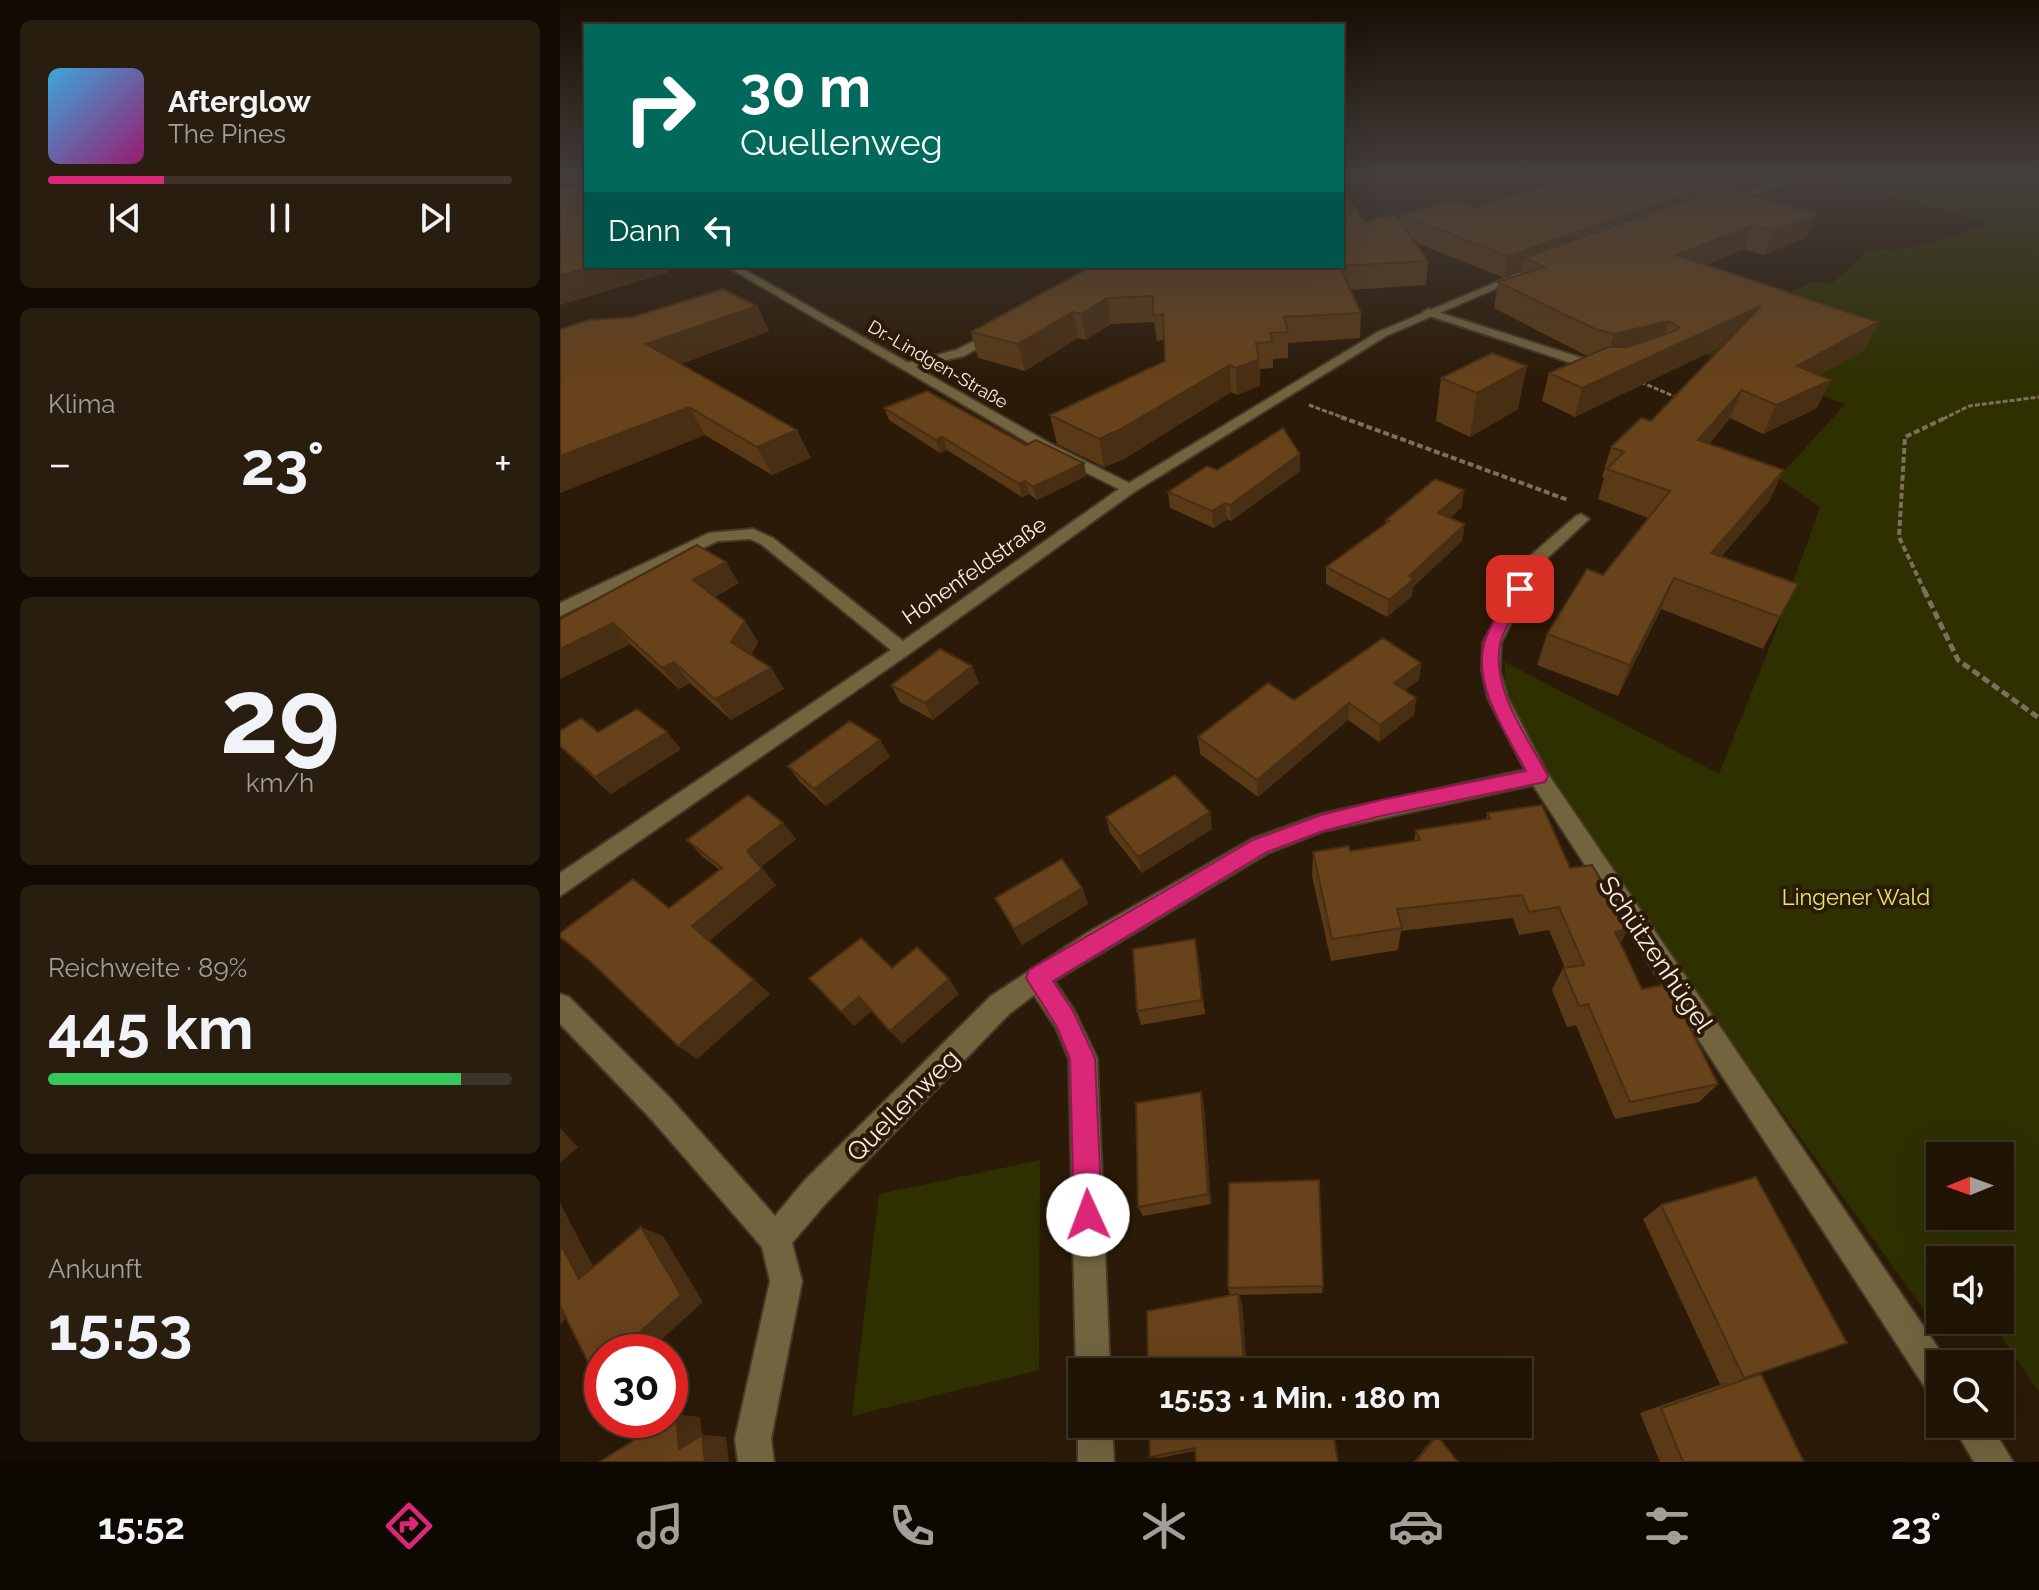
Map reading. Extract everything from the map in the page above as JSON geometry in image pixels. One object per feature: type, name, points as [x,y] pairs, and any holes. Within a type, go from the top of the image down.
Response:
[{"type":"street","name":"Dr.-Lindgen-Straße","points":[[735,268],[1046,447],[1129,489]]},
{"type":"street","name":"Hohenfeldstraße","points":[[560,886],[903,650],[1129,489],[1382,334],[1428,312],[1540,269]]},
{"type":"street","points":[[1428,312],[1595,367],[1615,369]]},
{"type":"street","points":[[905,365],[935,361],[960,353],[1010,325]]},
{"type":"street","name":"Schützenhügel","points":[[1575,510],[1535,561],[1492,643],[1491,671],[1498,698],[1538,776],[1926,1359]]},
{"type":"street","points":[[560,610],[715,536],[753,534],[767,541],[903,650]]},
{"type":"street","name":"Quellenweg","points":[[775,1239],[815,1192],[1000,1005],[1037,978],[1260,846],[1321,823],[1538,776]]},
{"type":"street","points":[[1037,978],[1065,1019],[1083,1058],[1093,1358]]},
{"type":"street","points":[[560,1006],[662,1110],[775,1239],[786,1281],[753,1439],[756,1462]]},
{"type":"street","points":[[1095,1438],[1096,1462]]},
{"type":"street","points":[[1979,1438],[1995,1462]]},
{"type":"path","points":[[1615,369],[1683,399]]},
{"type":"path","points":[[1281,396],[1575,510]]},
{"type":"path","points":[[2039,397],[1969,406],[1905,437],[1899,537],[1958,660],[2039,718]]},
{"type":"path","points":[[1669,405],[1676,398]]},
{"type":"green space","name":"Lingener Wald","points":[[1919,245],[2039,245],[2039,1392],[2014,1355],[2014,1350],[2010,1350],[2000,1334],[2014,1334],[2014,1246],[1926,1246],[1926,1313],[1575,824],[1504,701],[1505,662],[1719,774],[1774,636],[1820,507],[1778,478],[1845,404],[1514,286],[1759,308],[1813,281],[1830,285],[1868,251]]},
{"type":"green space","points":[[1040,1160],[1039,1370],[852,1416],[879,1194]]},
{"type":"building","points":[[560,245],[584,245],[584,268],[587,268],[560,276]]},
{"type":"building","points":[[1344,245],[1417,245],[1428,261],[1344,266]]},
{"type":"building","points":[[1480,245],[1539,245],[1508,256]]},
{"type":"building","points":[[1560,245],[1701,245],[1676,255],[1878,322],[1797,366],[1831,380],[1776,405],[1742,390],[1698,440],[1784,470],[1711,553],[1798,584],[1780,617],[1674,578],[1630,665],[1547,634],[1587,569],[1603,575],[1670,491],[1607,469],[1624,452],[1611,447],[1641,418],[1651,421],[1761,306],[1582,388],[1549,373],[1608,347],[1628,347],[1679,327],[1669,321],[1614,334],[1595,329],[1498,282],[1545,267],[1523,258]]},
{"type":"building","points":[[1088,268],[1340,268],[1361,313],[1284,317],[1288,332],[1270,333],[1272,342],[1256,343],[1259,359],[1236,368],[1230,365],[1099,439],[1050,415],[1165,361],[1163,314],[1153,315],[1153,296],[1107,298],[1081,314],[1073,312],[1018,344],[971,332]]},
{"type":"building","points":[[723,289],[757,306],[646,344],[797,430],[757,447],[689,407],[560,456],[560,329],[589,320],[632,317]]},
{"type":"building","points":[[1492,353],[1527,366],[1477,393],[1441,378]]},
{"type":"building","points":[[927,391],[1026,445],[1036,440],[1084,463],[1033,487],[1025,481],[1019,484],[942,437],[936,440],[884,408]]},
{"type":"building","points":[[1283,428],[1300,454],[1230,505],[1225,503],[1212,511],[1168,492],[1207,466],[1217,470]]},
{"type":"building","points":[[1435,479],[1464,490],[1438,513],[1465,524],[1409,576],[1414,579],[1389,600],[1326,567],[1389,521],[1386,520]]},
{"type":"building","points":[[697,545],[726,562],[693,580],[745,621],[731,642],[771,668],[715,699],[674,662],[662,668],[613,623],[560,649],[560,619]]},
{"type":"building","points":[[1383,638],[1421,663],[1394,683],[1416,698],[1380,725],[1349,703],[1257,780],[1198,737],[1268,683],[1294,700]]},
{"type":"building","points":[[940,649],[972,666],[925,703],[891,685]]},
{"type":"building","points":[[637,709],[667,732],[595,777],[560,746],[560,731],[581,718],[598,732]]},
{"type":"building","points":[[850,721],[880,740],[814,789],[788,766]]},
{"type":"building","points":[[1175,775],[1210,812],[1138,857],[1106,817]]},
{"type":"building","points":[[748,795],[783,823],[747,851],[762,869],[692,926],[754,980],[678,1046],[590,961],[560,937],[560,933],[633,879],[669,908],[722,868],[687,840]]},
{"type":"building","points":[[1542,805],[1570,868],[1592,865],[1630,928],[1615,932],[1642,989],[1668,984],[1718,1084],[1630,1102],[1588,1004],[1579,1006],[1563,968],[1584,965],[1559,907],[1529,912],[1522,895],[1397,909],[1402,928],[1332,939],[1313,852],[1349,846],[1350,851],[1420,840],[1416,830],[1490,819],[1487,813]]},
{"type":"building","points":[[1062,859],[1082,888],[1014,929],[995,898]]},
{"type":"building","points":[[861,938],[892,968],[917,947],[949,979],[890,1031],[859,997],[841,1012],[809,978]]},
{"type":"building","points":[[1195,939],[1202,1000],[1137,1011],[1133,949]]},
{"type":"building","points":[[1201,1092],[1208,1194],[1138,1207],[1136,1103]]},
{"type":"building","points":[[1756,1177],[1847,1343],[1744,1378],[1661,1205]]},
{"type":"building","points":[[1319,1180],[1323,1286],[1228,1288],[1229,1183]]},
{"type":"building","points":[[641,1227],[681,1295],[638,1334],[584,1334],[584,1354],[560,1306],[560,1243],[579,1279]]},
{"type":"building","points":[[1238,1294],[1244,1358],[1148,1358],[1147,1311]]},
{"type":"building","points":[[1761,1374],[1804,1462],[1683,1462],[1661,1408]]},
{"type":"building","points":[[702,1435],[705,1462],[599,1462],[637,1438],[678,1438],[679,1449]]},
{"type":"building","points":[[1149,1438],[1334,1438],[1338,1462],[1196,1462],[1195,1448],[1150,1457]]},
{"type":"building","points":[[1435,1438],[1439,1438],[1458,1462],[1416,1462]]},
{"type":"route","points":[[1088,1215],[1083,1058],[1065,1019],[1037,978],[1260,846],[1321,823],[1538,776],[1498,698],[1491,671],[1492,643],[1520,589]]}]
